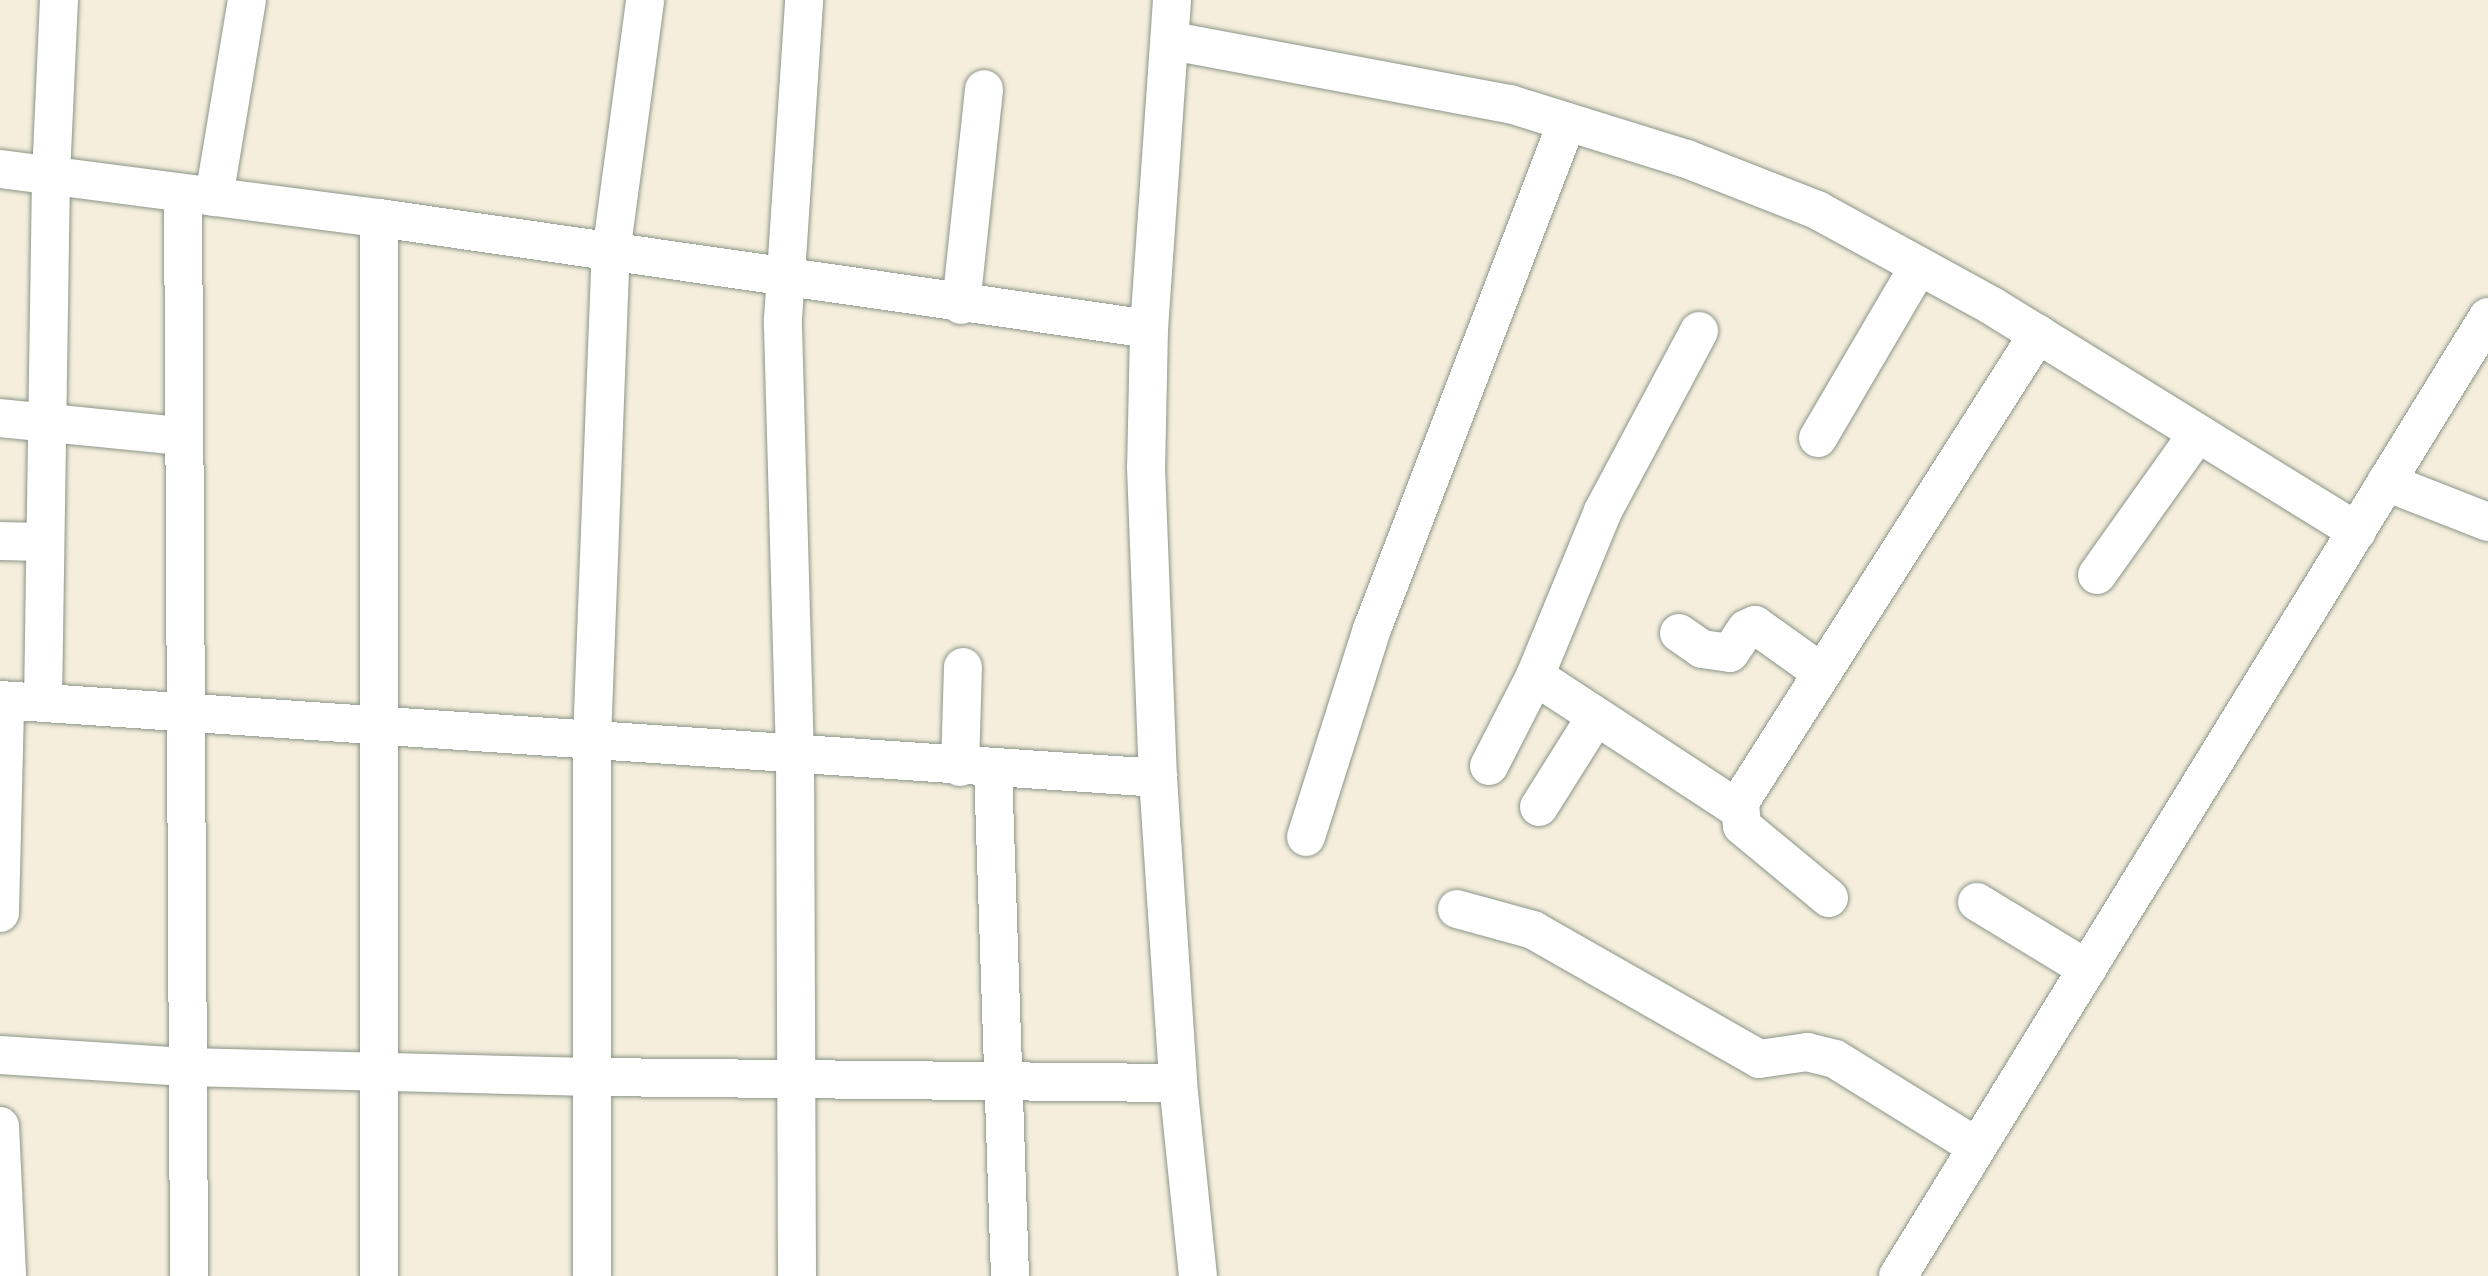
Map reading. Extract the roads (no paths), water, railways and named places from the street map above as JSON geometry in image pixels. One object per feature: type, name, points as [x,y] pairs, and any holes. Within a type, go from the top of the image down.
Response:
[{"type":"street","points":[[43,703],[51,176],[59,0]]},
{"type":"street","points":[[189,1276],[180,436],[198,195],[247,0]]},
{"type":"street","points":[[592,1276],[592,739],[611,253],[645,0]]},
{"type":"street","points":[[797,1276],[795,757],[783,278],[804,0]]},
{"type":"street","points":[[1172,0],[1172,41],[1149,329],[1146,467],[1158,778],[1178,1083],[1198,1276]]},
{"type":"street","points":[[1172,41],[1510,104],[1687,159],[1817,210],[2038,334],[2357,531]]},
{"type":"street","points":[[961,305],[984,89]]},
{"type":"street","points":[[1306,837],[1372,629],[1567,122]]},
{"type":"street","points":[[0,169],[379,218],[961,305],[1149,329]]},
{"type":"street","points":[[379,218],[379,1276]]},
{"type":"street","points":[[1818,438],[1919,266]]},
{"type":"street","points":[[1898,1276],[2488,317]]},
{"type":"street","points":[[1489,766],[1535,676],[1603,511],[1699,331]]},
{"type":"street","points":[[1738,809],[2038,334]]},
{"type":"street","points":[[0,418],[180,436]]},
{"type":"street","points":[[2097,575],[2198,433]]},
{"type":"street","points":[[2386,482],[2488,522]]},
{"type":"street","points":[[0,541],[45,542]]},
{"type":"street","points":[[1679,633],[1702,649],[1730,653],[1746,629],[1755,625],[1822,673]]},
{"type":"street","points":[[963,667],[976,768],[1002,1079],[1010,1276]]},
{"type":"street","points":[[1535,676],[1738,809],[1742,826],[1829,898]]},
{"type":"street","points":[[0,913],[2,701],[592,739],[795,757],[1158,778]]},
{"type":"street","points":[[1539,807],[1596,716]]},
{"type":"street","points":[[1977,902],[2087,969]]},
{"type":"street","points":[[1457,909],[1533,930],[1759,1059],[1807,1052],[1835,1059],[1977,1147]]},
{"type":"street","points":[[0,1055],[186,1067],[380,1072],[795,1081],[1002,1079],[1178,1083]]},
{"type":"street","points":[[0,1126],[7,1276]]}]
